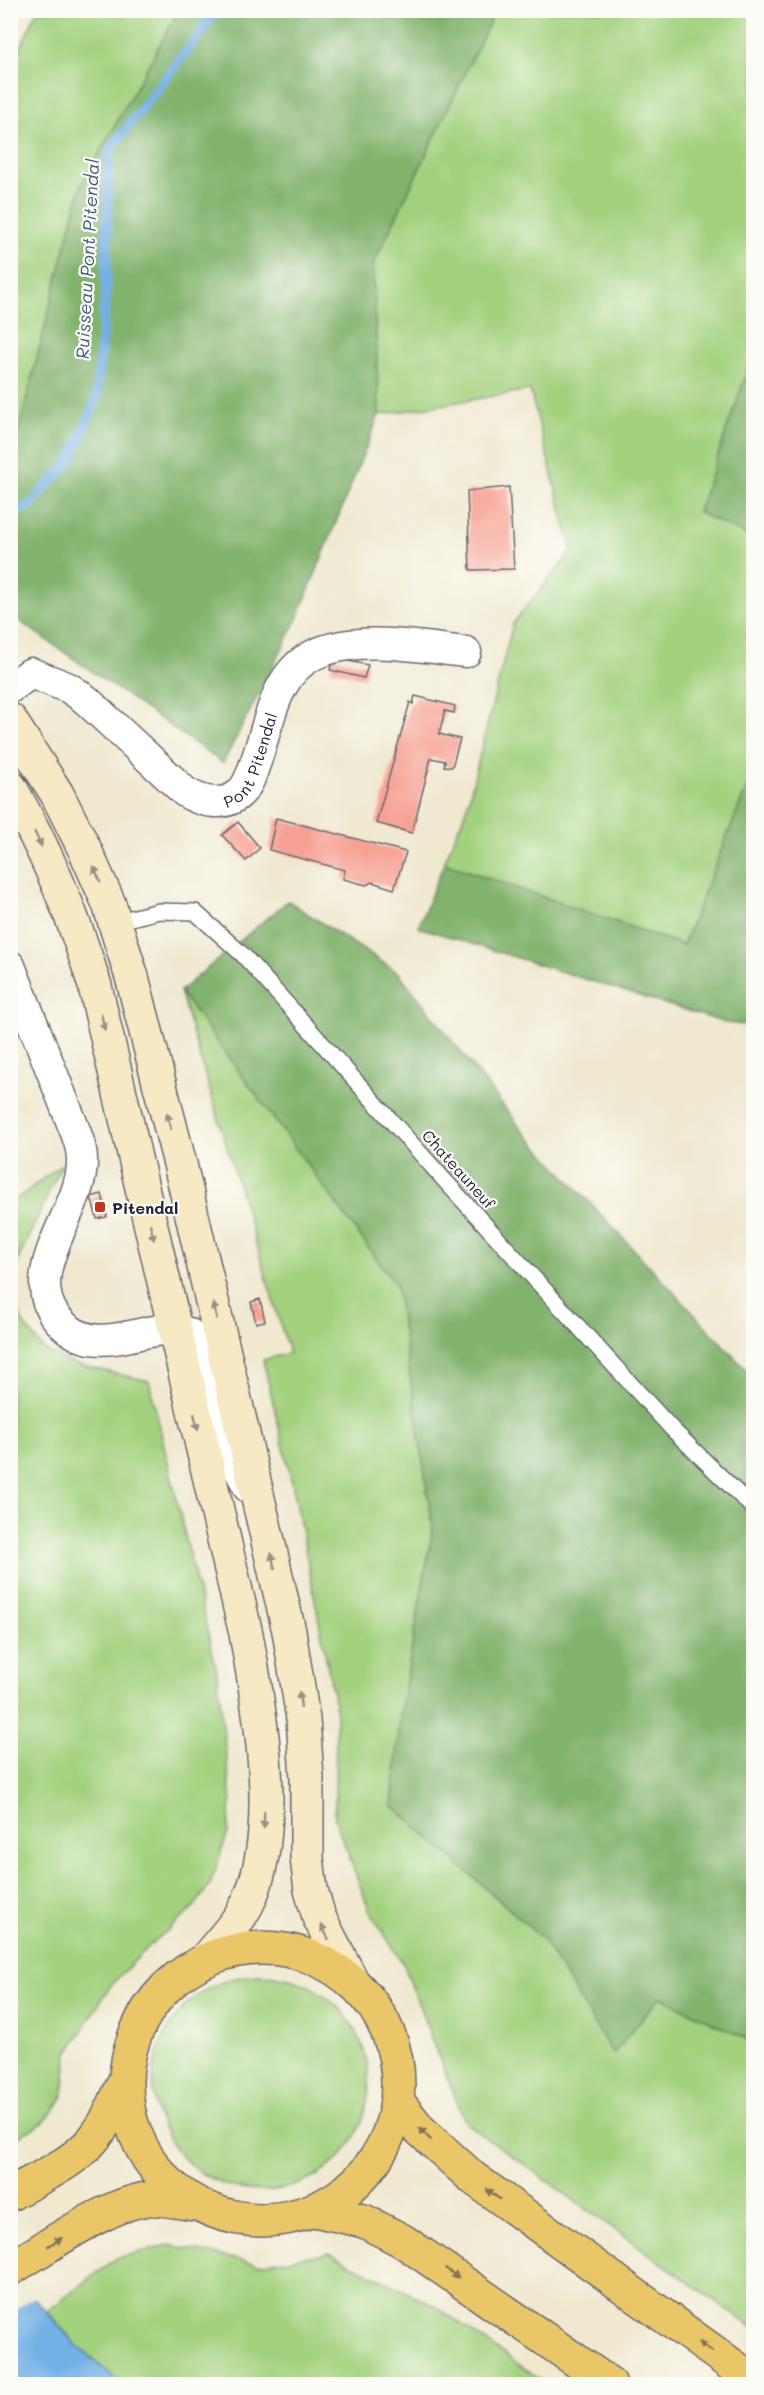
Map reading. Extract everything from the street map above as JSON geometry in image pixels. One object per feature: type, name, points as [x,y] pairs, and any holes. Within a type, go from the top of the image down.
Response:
[{"type":"highway","points":[[10,2269],[100,2216],[127,2204],[148,2199],[198,2205],[229,2217],[261,2221],[283,2219],[314,2210],[345,2192],[370,2166],[388,2136],[397,2101],[397,2069],[389,2037],[374,2008],[353,1983],[335,1969],[315,1959],[282,1949],[248,1948],[204,1961],[173,1981],[148,2009],[132,2042],[126,2078],[129,2114],[135,2136],[146,2157],[169,2184],[198,2205]]},
{"type":"highway","points":[[10,2194],[67,2160],[91,2142],[102,2127],[126,2078]]},
{"type":"highway","points":[[397,2101],[420,2130],[473,2178],[753,2381]]},
{"type":"highway","points":[[314,2210],[346,2215],[364,2221],[404,2241],[610,2385]]},
{"type":"main road","points":[[10,720],[67,813],[94,869],[116,922],[132,977],[180,1164],[285,1610],[298,1676],[306,1758],[307,1858],[311,1890],[322,1926],[353,1983]]},
{"type":"main road","points":[[10,787],[48,860],[89,965],[246,1634],[260,1716],[265,1789],[263,1855],[245,1909],[204,1961]]},
{"type":"street","name":"Pont Pitendal","points":[[10,688],[31,673],[69,688],[85,699],[176,785],[202,801],[218,802],[234,798],[246,785],[279,693],[289,676],[303,661],[321,651],[352,645],[383,645],[466,652]]},
{"type":"street","points":[[10,966],[76,1132],[82,1161],[72,1199],[48,1263],[46,1291],[51,1308],[69,1329],[96,1340],[113,1340],[174,1328],[192,1336],[204,1346],[208,1354],[230,1452],[262,1511]]},
{"type":"lane","name":"Chateauneuf","points":[[116,922],[159,910],[195,912],[243,954],[446,1182],[656,1412],[753,1509]]},
{"type":"green space","points":[[179,10],[495,11],[373,265],[379,415],[296,622],[223,763],[11,615],[11,440],[17,436],[81,186]]},
{"type":"green space","points":[[37,11],[179,11],[81,186],[17,436],[11,440],[11,69]]},
{"type":"green space","points":[[495,11],[753,11],[753,360],[698,512],[753,538],[753,772],[683,945],[444,863],[466,810],[513,623],[572,551],[530,390],[379,415],[373,265]]},
{"type":"green space","points":[[753,360],[753,538],[698,512]]},
{"type":"green space","points":[[753,772],[753,1026],[726,1023],[418,927],[444,863],[683,945]]},
{"type":"green space","points":[[288,901],[399,973],[524,1132],[753,1377],[753,2042],[660,1997],[613,2054],[542,1938],[392,1805],[401,1710],[433,1527],[396,1285],[180,991]]},
{"type":"green space","points":[[180,991],[396,1285],[433,1527],[401,1710],[392,1805],[542,1938],[613,2053],[660,1997],[753,2042],[753,2328],[466,2123],[404,1965],[370,1912],[335,1819],[336,1709],[294,1491],[263,1360],[289,1353]]},
{"type":"green space","points":[[62,1164],[17,1262],[11,1291],[11,1203]]},
{"type":"green space","points":[[11,1291],[23,1323],[44,1350],[74,1364],[149,1381],[217,1672],[231,1800],[228,1832],[210,1885],[191,1911],[150,1945],[111,1985],[67,2055],[63,2098],[43,2123],[11,2141]]},
{"type":"green space","points":[[261,1975],[282,1977],[312,1988],[337,2007],[356,2032],[367,2062],[369,2083],[367,2104],[356,2134],[337,2159],[312,2178],[282,2189],[261,2191],[240,2189],[210,2178],[185,2159],[166,2134],[155,2104],[153,2083],[155,2062],[166,2032],[185,2007],[210,1988],[240,1977]]},
{"type":"green space","points":[[169,2245],[259,2264],[329,2253],[437,2307],[546,2384],[122,2384],[77,2346],[47,2311],[117,2258]]},
{"type":"water","points":[[10,2271],[77,2346],[122,2384],[11,2384]]},
{"type":"pier","points":[[11,2268],[37,2296],[10,2312]]},
{"type":"building","points":[[509,487],[514,569],[470,570],[467,491]]},
{"type":"building","points":[[333,658],[368,665],[364,678],[330,670]]},
{"type":"building","points":[[415,696],[455,706],[454,713],[445,711],[439,734],[460,739],[452,767],[444,766],[445,761],[431,758],[412,833],[376,823],[410,702],[413,704]]},
{"type":"building","points":[[276,818],[406,852],[394,889],[372,882],[366,885],[343,879],[345,870],[269,850]]},
{"type":"building","points":[[238,822],[260,848],[246,861],[222,835]]},
{"type":"building","points":[[102,1194],[107,1217],[97,1219],[91,1197]]},
{"type":"building","points":[[260,1299],[265,1321],[256,1323],[251,1302]]},
{"type":"waterway","name":"Ruisseau Pont Pitendal","points":[[10,507],[27,508],[71,460],[96,399],[106,291],[109,151],[218,10]]},
{"type":"place","name":"Pitendal","points":[[100,1207]]}]
